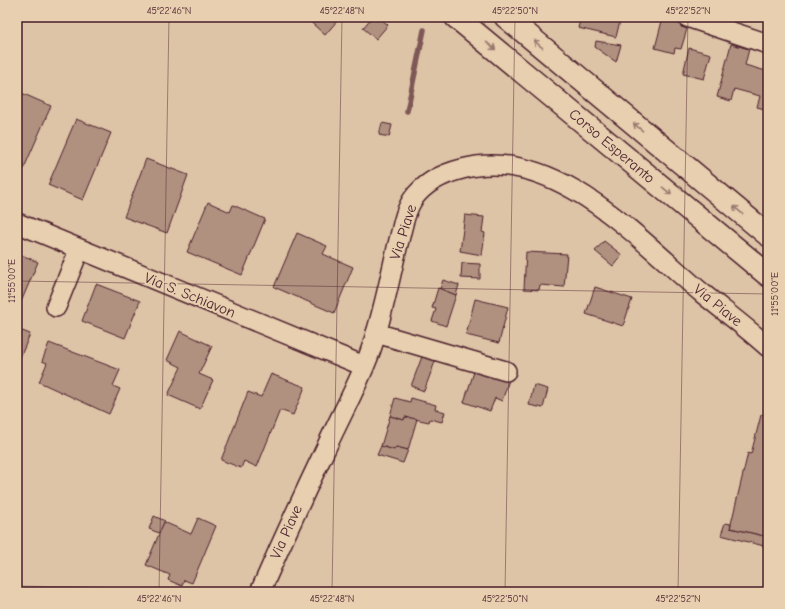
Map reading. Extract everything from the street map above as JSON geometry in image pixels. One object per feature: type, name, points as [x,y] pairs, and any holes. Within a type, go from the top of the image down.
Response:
[{"type":"highway","name":"Corso Esperanto","points":[[456,17],[768,275]]},
{"type":"highway","name":"Corso Esperanto","points":[[506,17],[768,235]]},
{"type":"street","points":[[687,17],[768,44]]},
{"type":"street","name":"Via Piave","points":[[260,592],[292,520],[357,385],[376,334],[404,221],[412,200],[431,180],[452,171],[475,165],[500,164],[524,168],[550,176],[570,187],[637,234],[702,293],[768,347]]},
{"type":"street","name":"Via S. Schiavon","points":[[17,223],[79,250],[364,366]]},
{"type":"street","points":[[56,307],[79,250]]},
{"type":"street","points":[[376,334],[506,371]]},
{"type":"building","points":[[305,17],[333,17],[337,21],[325,35]]},
{"type":"building","points":[[372,17],[379,17],[388,25],[376,39],[363,28]]},
{"type":"building","points":[[581,17],[621,17],[616,37],[578,28]]},
{"type":"building","points":[[663,17],[682,22],[681,27],[687,29],[681,49],[675,48],[674,53],[655,48]]},
{"type":"building","points":[[596,41],[621,45],[616,62],[595,47]]},
{"type":"building","points":[[731,44],[749,49],[745,65],[766,71],[768,69],[768,110],[757,107],[760,96],[734,89],[731,101],[717,97]]},
{"type":"building","points":[[689,48],[711,54],[704,79],[683,74]]},
{"type":"building","points":[[17,91],[51,106],[21,175],[17,173]]},
{"type":"building","points":[[76,119],[111,133],[83,200],[48,185]]},
{"type":"building","points":[[382,123],[392,125],[389,137],[379,135]]},
{"type":"building","points":[[146,159],[188,175],[167,233],[124,217]]},
{"type":"building","points":[[208,202],[230,212],[233,205],[265,219],[242,275],[187,252]]},
{"type":"building","points":[[465,215],[484,217],[482,232],[485,233],[482,255],[460,251]]},
{"type":"building","points":[[297,233],[327,246],[323,254],[353,267],[334,313],[274,287]]},
{"type":"building","points":[[604,241],[622,255],[613,266],[595,251]]},
{"type":"building","points":[[526,252],[567,254],[564,287],[540,285],[539,290],[524,289]]},
{"type":"building","points":[[17,253],[38,262],[21,302],[17,300]]},
{"type":"building","points":[[462,263],[480,264],[480,279],[461,278]]},
{"type":"building","points":[[443,280],[459,285],[456,295],[440,289]]},
{"type":"building","points":[[96,284],[140,301],[125,338],[82,321]]},
{"type":"building","points":[[595,287],[632,299],[623,326],[586,314]]},
{"type":"building","points":[[438,288],[456,295],[446,326],[432,321],[436,309],[432,308]]},
{"type":"building","points":[[475,299],[508,307],[499,343],[466,335]]},
{"type":"building","points":[[17,329],[30,334],[20,358],[17,357]]},
{"type":"building","points":[[180,331],[212,346],[199,374],[213,380],[200,409],[168,395],[181,367],[167,360]]},
{"type":"building","points":[[49,343],[120,370],[113,386],[120,389],[109,414],[39,382],[47,363],[42,361]]},
{"type":"building","points":[[423,354],[436,359],[424,391],[411,386]]},
{"type":"building","points":[[475,369],[509,380],[502,401],[495,398],[490,411],[464,402]]},
{"type":"building","points":[[271,374],[305,387],[293,415],[280,410],[257,467],[244,461],[241,468],[221,460],[248,392],[261,397]]},
{"type":"building","points":[[534,385],[548,389],[543,408],[529,405]]},
{"type":"building","points":[[395,398],[410,402],[411,398],[436,405],[435,409],[445,412],[442,422],[430,419],[429,422],[405,417],[404,420],[390,416]]},
{"type":"building","points":[[768,413],[768,537],[730,528],[748,453],[751,454],[761,415]]},
{"type":"building","points":[[390,416],[404,420],[405,417],[417,419],[408,450],[396,447],[394,450],[381,446]]},
{"type":"building","points":[[381,446],[394,450],[396,447],[408,450],[403,463],[377,455]]},
{"type":"building","points":[[154,516],[165,521],[159,533],[149,529]]},
{"type":"building","points":[[198,518],[216,526],[192,583],[184,580],[182,586],[168,580],[170,575],[146,565],[164,522],[191,534]]},
{"type":"building","points":[[725,523],[731,524],[730,528],[768,537],[768,547],[721,535]]},
{"type":"waterway","points":[[407,111],[424,30]]}]
